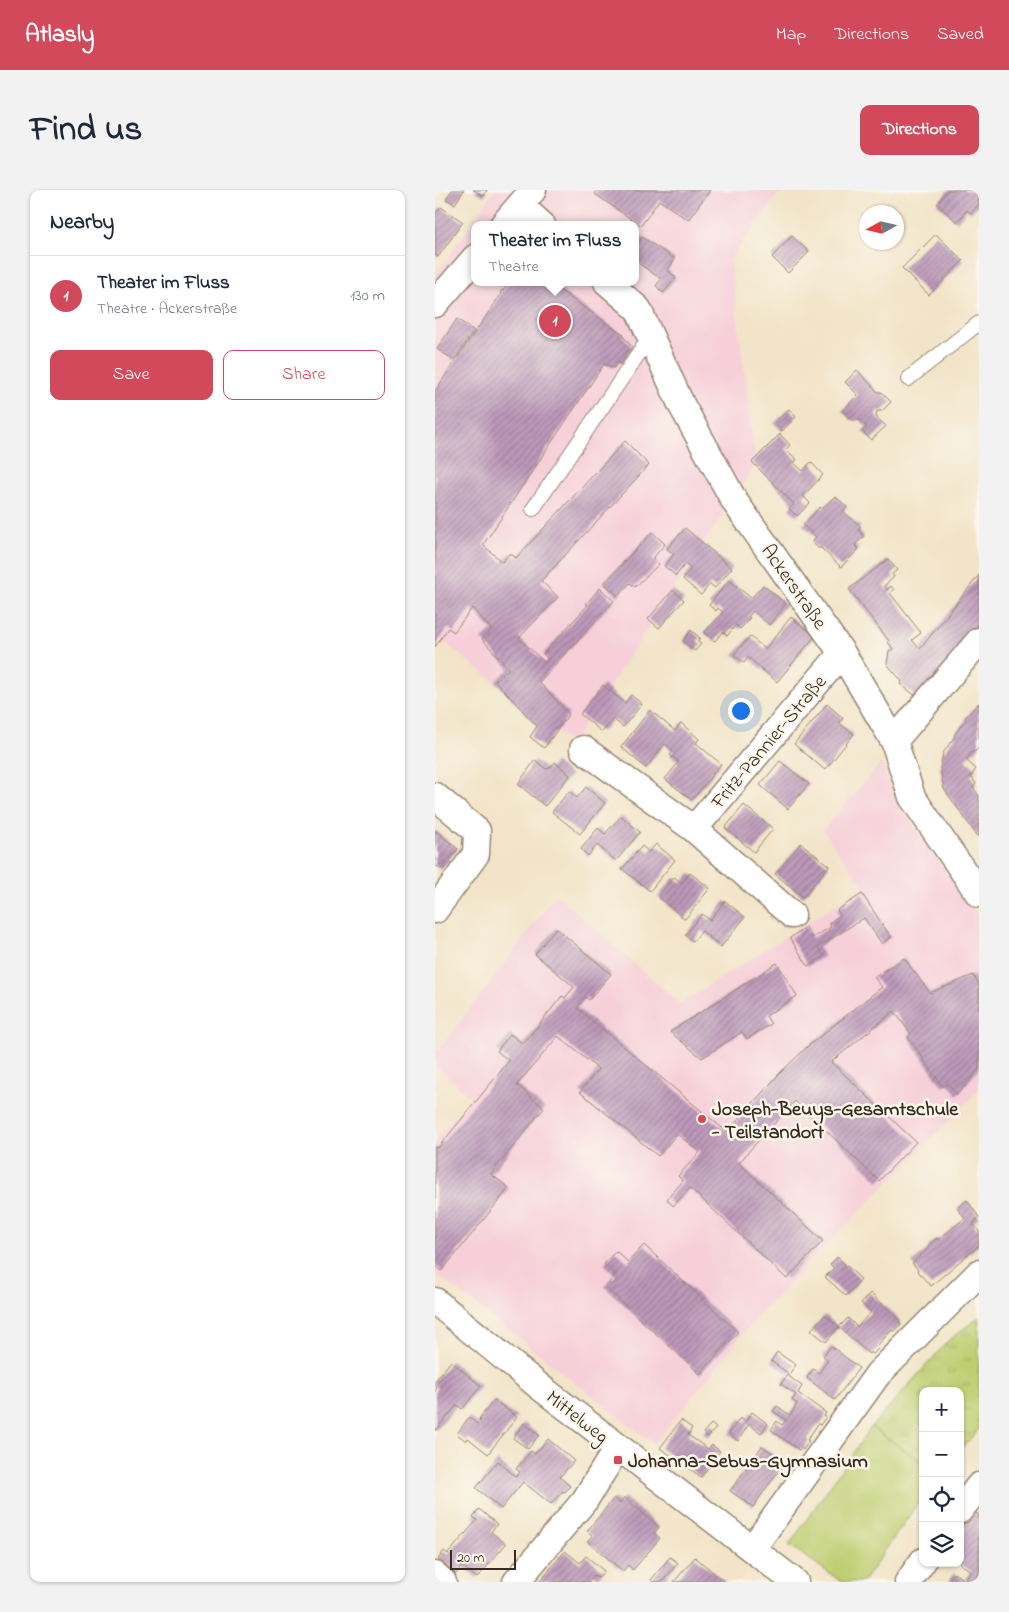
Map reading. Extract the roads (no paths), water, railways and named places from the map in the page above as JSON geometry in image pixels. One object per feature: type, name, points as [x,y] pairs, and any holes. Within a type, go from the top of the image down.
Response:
[{"type":"street","points":[[506,221],[526,198],[540,221]]},
{"type":"street","points":[[435,304],[471,263]]},
{"type":"street","name":"Ackerstraße","points":[[612,286],[638,309],[681,404],[735,502],[842,653],[894,742],[912,797],[979,894]]},
{"type":"street","points":[[894,742],[979,641]]},
{"type":"street","name":"Fritz-Pannier-Straße","points":[[694,829],[842,653]]},
{"type":"street","points":[[583,749],[694,829],[792,915]]},
{"type":"street","points":[[435,796],[477,831],[476,854],[435,910]]},
{"type":"street","points":[[752,1549],[879,1374],[979,1273]]},
{"type":"street","name":"Mittelweg","points":[[435,1301],[540,1388],[795,1582]]},
{"type":"street","points":[[516,1582],[585,1500],[618,1447]]},
{"type":"street","points":[[964,1505],[979,1486]]},
{"type":"street","points":[[908,1582],[919,1567]]},
{"type":"street","points":[[435,1575],[443,1582]]},
{"type":"lane","points":[[908,379],[979,323]]},
{"type":"lane","points":[[533,509],[650,337]]},
{"type":"place","name":"Theater im Fluss","points":[[555,321]]},
{"type":"place","name":"Joseph-Beuys-Gesamtschule - Teilstandort","points":[[702,1119]]},
{"type":"place","name":"Johanna-Sebus-Gymnasium","points":[[618,1460]]}]
